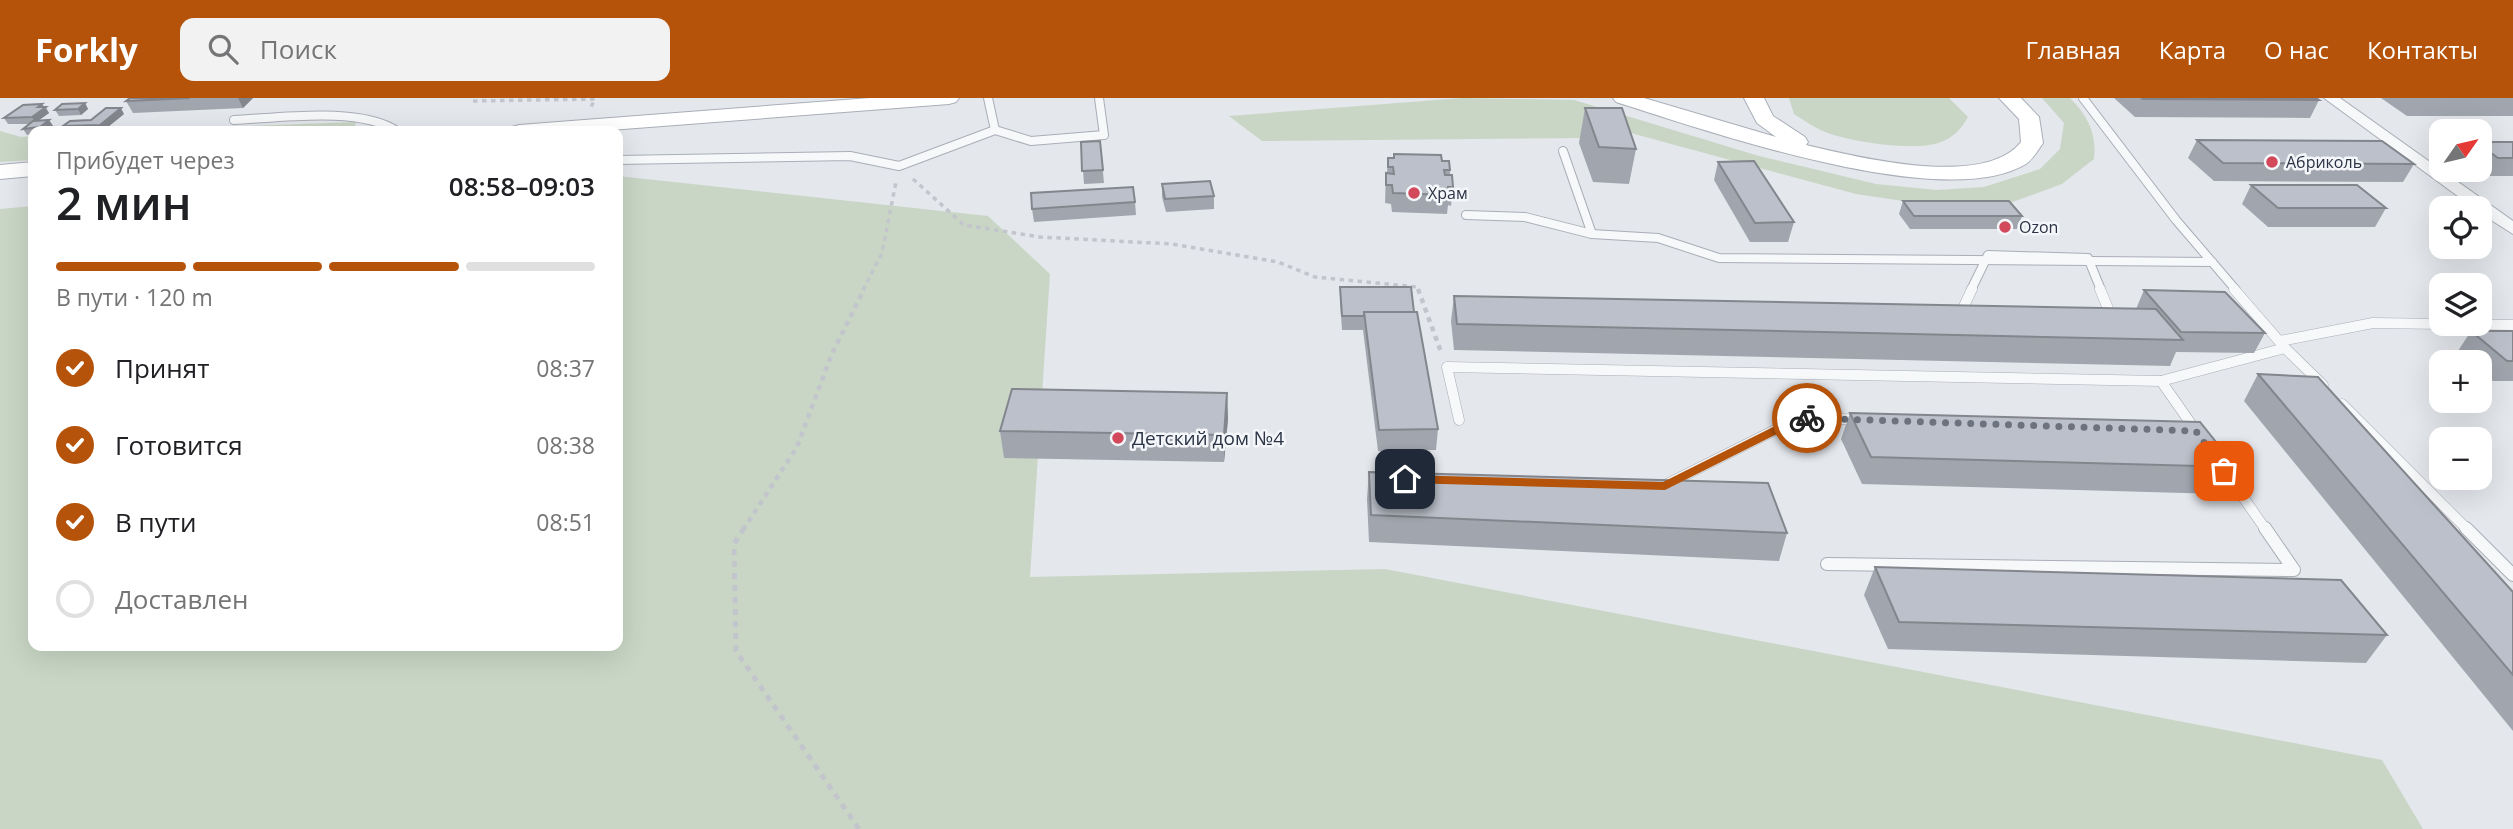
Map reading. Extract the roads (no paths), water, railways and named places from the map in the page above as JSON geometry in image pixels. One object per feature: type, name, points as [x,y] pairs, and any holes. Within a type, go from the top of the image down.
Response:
[{"type":"street","points":[[595,126],[949,98]]},
{"type":"street","points":[[1623,98],[1741,134],[1819,153],[1892,169],[1937,174],[1986,171],[2018,159],[2032,143],[2029,117],[2009,98]]},
{"type":"street","points":[[1754,98],[1764,119],[1785,136],[1819,153]]},
{"type":"street","points":[[2331,98],[2513,229]]},
{"type":"street","points":[[0,172],[28,169]]},
{"type":"lane","points":[[988,98],[995,130]]},
{"type":"lane","points":[[623,160],[850,156],[899,166],[995,130],[1031,141],[1104,135],[1099,98]]},
{"type":"lane","points":[[2083,98],[2176,220],[2283,344],[2513,575]]},
{"type":"lane","points":[[234,120],[343,117],[384,122],[390,126]]},
{"type":"lane","points":[[1563,151],[1592,234]]},
{"type":"lane","points":[[1466,215],[1525,217],[1592,234],[1658,238],[1719,258],[2212,262]]},
{"type":"lane","points":[[1988,255],[2088,258],[2089,263],[2113,321],[1958,319],[1988,255]]},
{"type":"lane","points":[[1459,419],[1447,367],[2161,381],[2283,344],[2373,323],[2513,325]]},
{"type":"lane","points":[[2161,381],[2204,442]]},
{"type":"lane","points":[[1651,486],[1665,486],[1801,417],[1869,420]]},
{"type":"lane","points":[[2183,431],[2196,431]]},
{"type":"lane","points":[[1827,564],[2294,570],[2211,453]]},
{"type":"place","name":"Абриколь","points":[[2272,162]]},
{"type":"place","name":"Храм","points":[[1414,193]]},
{"type":"place","name":"Ozon","points":[[2005,227]]},
{"type":"place","name":"Детский дом №4","points":[[1118,438]]}]
